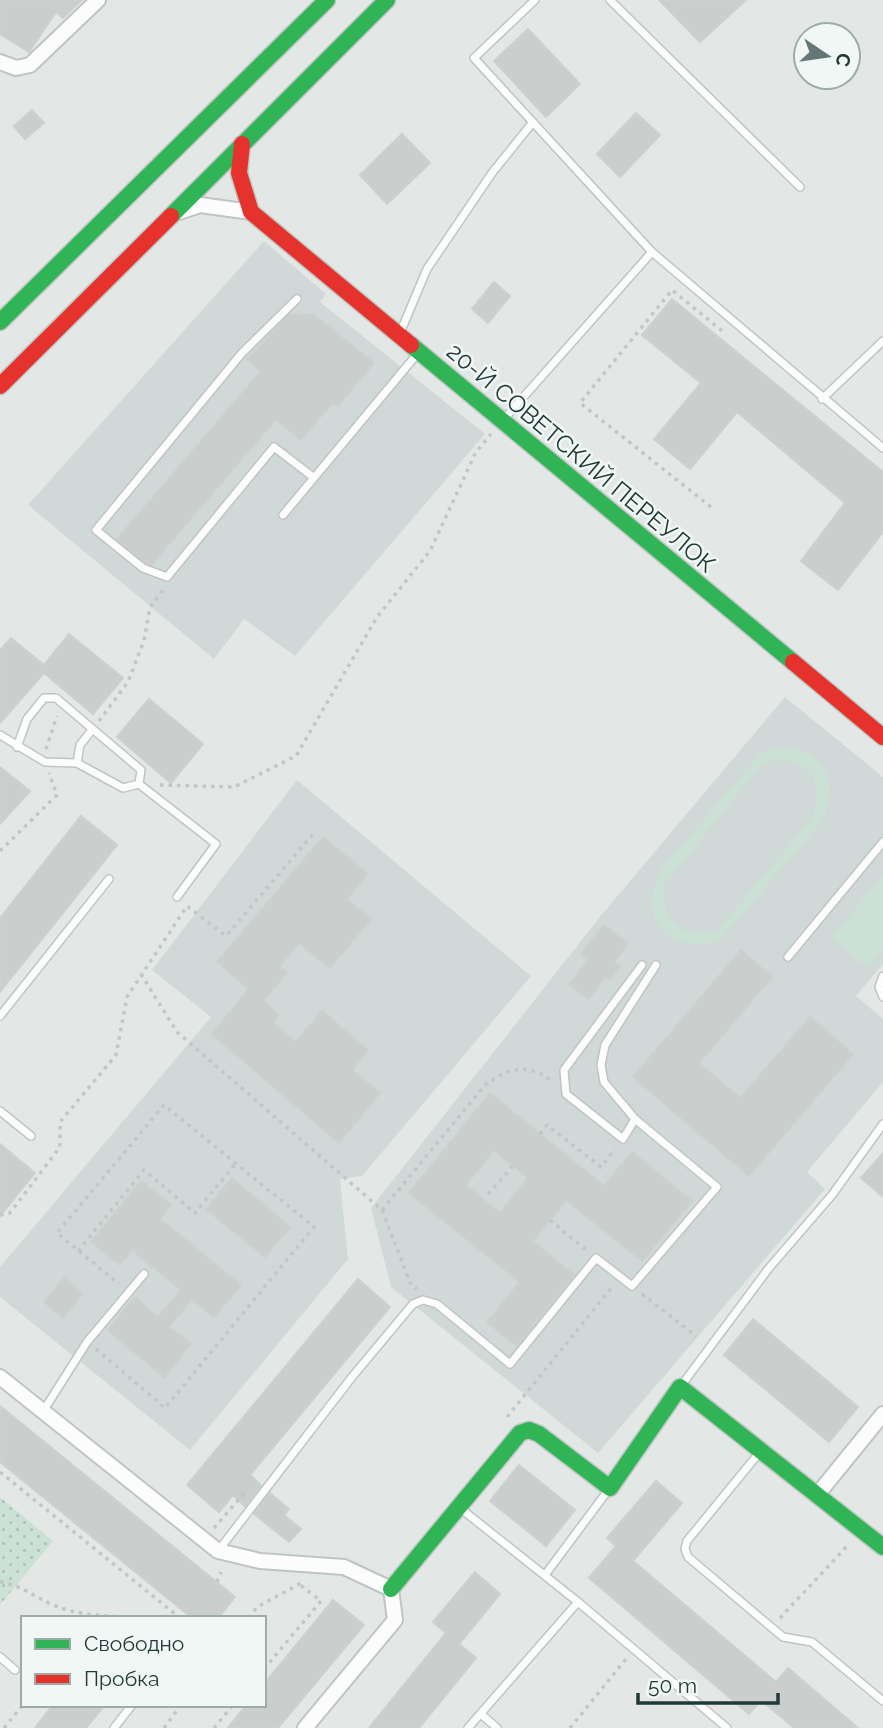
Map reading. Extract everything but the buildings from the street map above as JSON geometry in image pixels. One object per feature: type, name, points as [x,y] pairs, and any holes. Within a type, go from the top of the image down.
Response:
[{"type":"street","points":[[0,62],[16,68],[30,65],[98,0]]},
{"type":"street","points":[[0,322],[327,0]]},
{"type":"street","points":[[0,386],[387,0]]},
{"type":"street","points":[[174,214],[200,205],[251,212],[239,173],[242,144]]},
{"type":"street","name":"20-Й СОВЕТСКИЙ ПЕРЕУЛОК","points":[[251,212],[398,337],[883,737]]},
{"type":"street","points":[[0,1377],[42,1414],[218,1551],[260,1561],[344,1567],[391,1589]]},
{"type":"street","points":[[305,1728],[395,1620],[391,1589],[520,1433],[529,1430],[539,1434],[610,1488],[680,1387],[883,1547]]},
{"type":"street","points":[[817,1495],[883,1414]]},
{"type":"lane","points":[[535,0],[474,58],[652,253],[883,448]]},
{"type":"lane","points":[[610,0],[800,187]]},
{"type":"lane","points":[[398,337],[428,269],[492,173],[533,122]]},
{"type":"lane","points":[[502,422],[652,253]]},
{"type":"lane","points":[[297,299],[242,353],[96,530],[143,568],[167,577],[274,447],[313,477]]},
{"type":"lane","points":[[822,399],[883,341]]},
{"type":"lane","points":[[283,515],[418,353]]},
{"type":"lane","points":[[17,747],[27,719],[44,698],[56,698],[141,770],[139,784]]},
{"type":"lane","points":[[77,763],[80,745],[92,730]]},
{"type":"lane","points":[[0,735],[45,762],[77,763],[123,788],[139,784]]},
{"type":"lane","points":[[139,784],[216,844],[177,897]]},
{"type":"lane","points":[[788,957],[883,842]]},
{"type":"lane","points":[[0,1016],[109,879]]},
{"type":"lane","points":[[635,1119],[623,1139],[566,1094],[564,1070],[642,965]]},
{"type":"lane","points":[[218,1551],[412,1304],[423,1300],[437,1304],[510,1364],[596,1258],[632,1286],[717,1187],[635,1119],[604,1082],[601,1065],[604,1045],[656,965]]},
{"type":"lane","points":[[883,976],[879,987],[883,997]]},
{"type":"lane","points":[[0,1111],[31,1136]]},
{"type":"lane","points":[[680,1387],[769,1268],[832,1195],[883,1124]]},
{"type":"lane","points":[[42,1414],[87,1342],[144,1274]]},
{"type":"lane","points":[[762,1450],[687,1541],[685,1549],[688,1557],[783,1637],[812,1642],[883,1701]]},
{"type":"lane","points":[[545,1575],[610,1488]]},
{"type":"lane","points":[[459,1507],[578,1602],[727,1728]]},
{"type":"lane","points":[[468,1728],[578,1602]]},
{"type":"lane","points":[[0,1657],[15,1670]]},
{"type":"lane","points":[[114,1728],[130,1707]]},
{"type":"lane","points":[[481,1714],[498,1728]]},
{"type":"path","points":[[710,507],[580,402],[671,290],[735,341]]},
{"type":"path","points":[[139,784],[234,787],[296,756],[377,617],[430,551],[476,452],[502,422]]},
{"type":"path","points":[[92,730],[128,682],[144,641],[150,607],[165,587],[167,577]]},
{"type":"path","points":[[0,851],[57,795],[45,762],[46,750],[64,705]]},
{"type":"path","points":[[0,1215],[10,1213],[60,1147],[60,1122],[116,1055],[127,997],[187,905],[226,936],[314,834]]},
{"type":"path","points":[[141,975],[177,1032],[382,1210],[411,1284],[437,1304]]},
{"type":"path","points":[[382,1210],[485,1085],[505,1071],[525,1069],[549,1078],[566,1094]]},
{"type":"path","points":[[87,1342],[165,1408],[314,1227],[164,1105],[57,1233],[129,1292]]},
{"type":"path","points":[[540,1134],[547,1125],[601,1167],[623,1139]]},
{"type":"path","points":[[78,1251],[144,1170],[195,1213],[236,1163]]},
{"type":"path","points":[[488,1194],[513,1166]]},
{"type":"path","points":[[550,1220],[596,1258]]},
{"type":"path","points":[[632,1286],[696,1336]]},
{"type":"path","points":[[0,1472],[178,1616]]},
{"type":"path","points":[[203,1541],[248,1488],[243,1483]]},
{"type":"path","points":[[771,1627],[862,1529]]},
{"type":"path","points":[[217,1582],[220,1572]]},
{"type":"path","points":[[250,1616],[257,1607],[297,1582],[308,1581]]},
{"type":"path","points":[[0,1582],[18,1584],[56,1606],[92,1614],[118,1616]]},
{"type":"path","points":[[266,1667],[321,1601],[297,1582]]},
{"type":"path","points":[[256,1616],[257,1607]]},
{"type":"path","points":[[570,1728],[634,1649]]},
{"type":"path","points":[[4,1728],[21,1707]]},
{"type":"path","points":[[164,1728],[180,1707]]},
{"type":"path","points":[[214,1728],[231,1707]]},
{"type":"shaded area","points":[[264,241],[326,294],[320,302],[485,434],[295,656],[244,619],[214,659],[28,505]]},
{"type":"shaded area","points":[[785,697],[883,777],[883,964],[856,996],[883,1019],[883,1082],[807,1172],[825,1189],[598,1453],[391,1287],[371,1208],[599,918]]},
{"type":"shaded area","points":[[297,780],[531,976],[362,1176],[340,1179],[348,1259],[190,1450],[0,1297],[0,1267],[211,1017],[152,970]]},
{"type":"green space","points":[[776,747],[792,748],[816,759],[828,779],[828,805],[823,820],[720,940],[702,944],[686,943],[672,938],[655,918],[652,904],[654,887],[661,870],[761,753]],"holes":[[[774,760],[787,761],[806,769],[816,785],[816,806],[812,818],[718,930],[695,933],[677,925],[666,908],[664,885],[762,764]]]},
{"type":"green space","points":[[883,876],[883,950],[868,968],[831,937]]},
{"type":"green space","points":[[0,1497],[53,1541],[0,1605]]},
{"type":"traffic: fast","points":[[0,322],[327,0]]},
{"type":"traffic: fast","points":[[171,216],[387,0]]},
{"type":"traffic: fast","points":[[411,345],[793,662]]},
{"type":"traffic: fast","points":[[391,1589],[520,1433],[529,1430],[539,1434],[610,1488],[680,1387],[883,1547]]},
{"type":"traffic: jam","points":[[242,144],[239,173],[251,212],[411,345]]},
{"type":"traffic: jam","points":[[0,386],[171,216]]},
{"type":"traffic: jam","points":[[793,662],[883,737]]}]
